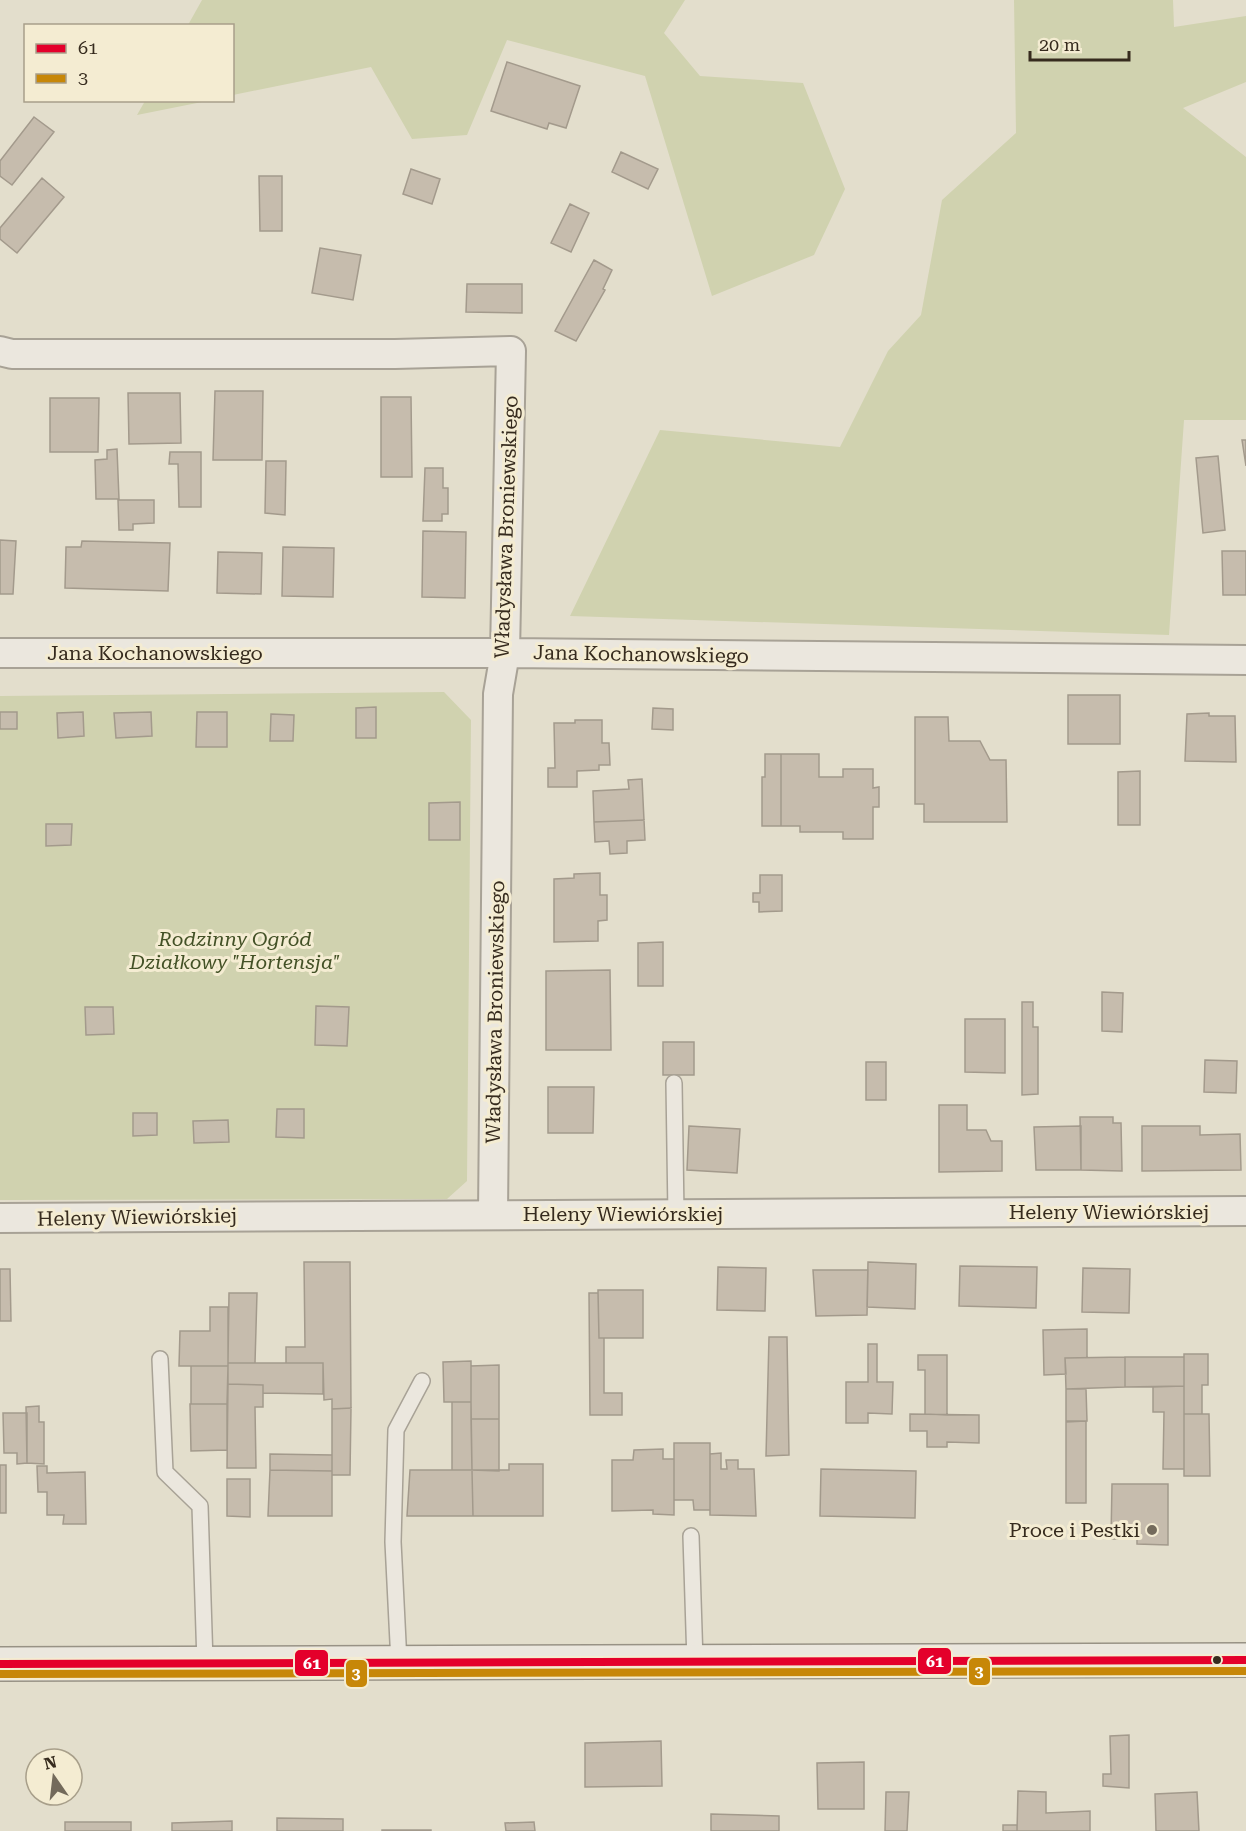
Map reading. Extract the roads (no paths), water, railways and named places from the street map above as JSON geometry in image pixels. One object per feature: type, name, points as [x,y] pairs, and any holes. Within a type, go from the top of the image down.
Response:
[{"type":"main road","points":[[0,1664],[1246,1660]]},
{"type":"street","name":"Władysława Broniewskiego","points":[[0,351],[12,354],[512,351],[505,652],[498,694],[493,1214]]},
{"type":"street","name":"Jana Kochanowskiego","points":[[0,653],[505,652],[1246,660]]},
{"type":"street","name":"Heleny Wiewiórskiej","points":[[0,1218],[1246,1211]]},
{"type":"lane","points":[[674,1083],[676,1215]]},
{"type":"lane","points":[[160,1359],[165,1472],[200,1506],[205,1663]]},
{"type":"lane","points":[[399,1663],[393,1542],[396,1430],[422,1382]]},
{"type":"lane","points":[[691,1536],[695,1662]]},
{"type":"place","name":"Proce i Pestki","points":[[1152,1530]]},
{"type":"park label","name":"Rodzinny Ogród Działkowy \"Hortensja\"","points":[[235,950]]}]
